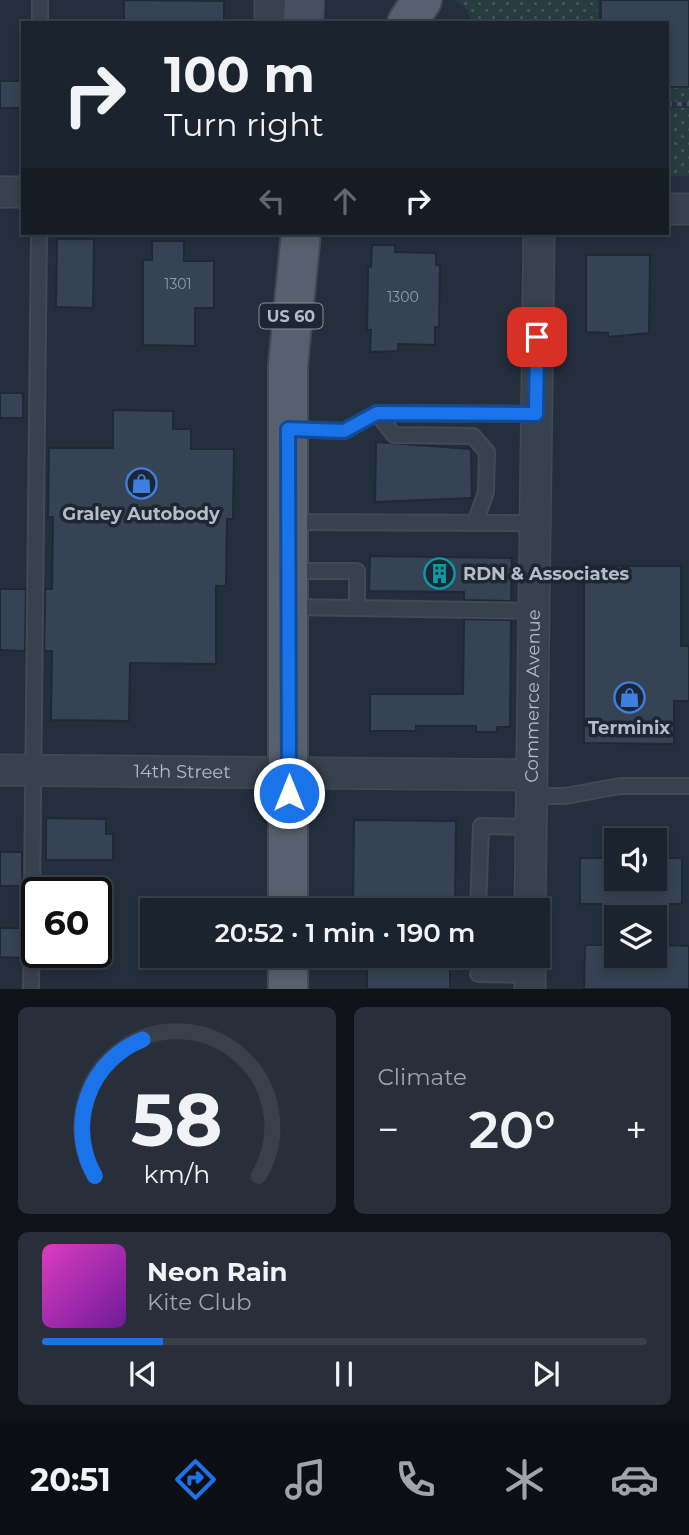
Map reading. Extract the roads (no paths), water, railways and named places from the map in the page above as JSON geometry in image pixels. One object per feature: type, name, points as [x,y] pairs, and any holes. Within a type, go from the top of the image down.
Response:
[{"type":"main road","points":[[408,21],[422,0]]},
{"type":"main road","name":"US 60","points":[[288,898],[288,429],[292,309],[301,235]]},
{"type":"main road","points":[[288,968],[288,989]]},
{"type":"street","points":[[270,0],[270,21]]},
{"type":"street","points":[[303,21],[304,0]]},
{"type":"street","points":[[0,192],[21,192]]},
{"type":"street","points":[[669,209],[689,209]]},
{"type":"street","name":"Commerce Avenue","points":[[530,898],[539,235]]},
{"type":"street","name":"14th Street","points":[[0,769],[289,773],[531,786]]},
{"type":"lane","points":[[40,0],[40,21]]},
{"type":"lane","points":[[31,989],[39,235]]},
{"type":"lane","points":[[377,413],[394,435],[473,436],[487,452],[486,492],[475,523]]},
{"type":"lane","points":[[288,429],[344,431],[377,413],[536,414]]},
{"type":"lane","points":[[288,522],[535,523]]},
{"type":"lane","points":[[288,589],[357,571],[357,608]]},
{"type":"lane","points":[[288,589],[357,608],[533,611]]},
{"type":"lane","points":[[531,786],[565,796],[620,786],[689,786]]},
{"type":"lane","points":[[478,898],[481,826],[531,827]]},
{"type":"lane","points":[[478,974],[530,973]]},
{"type":"place","name":"Graley Autobody","points":[[141,483]]},
{"type":"place","name":"RDN & Associates","points":[[440,574]]},
{"type":"place","name":"Terminix","points":[[629,698]]}]
